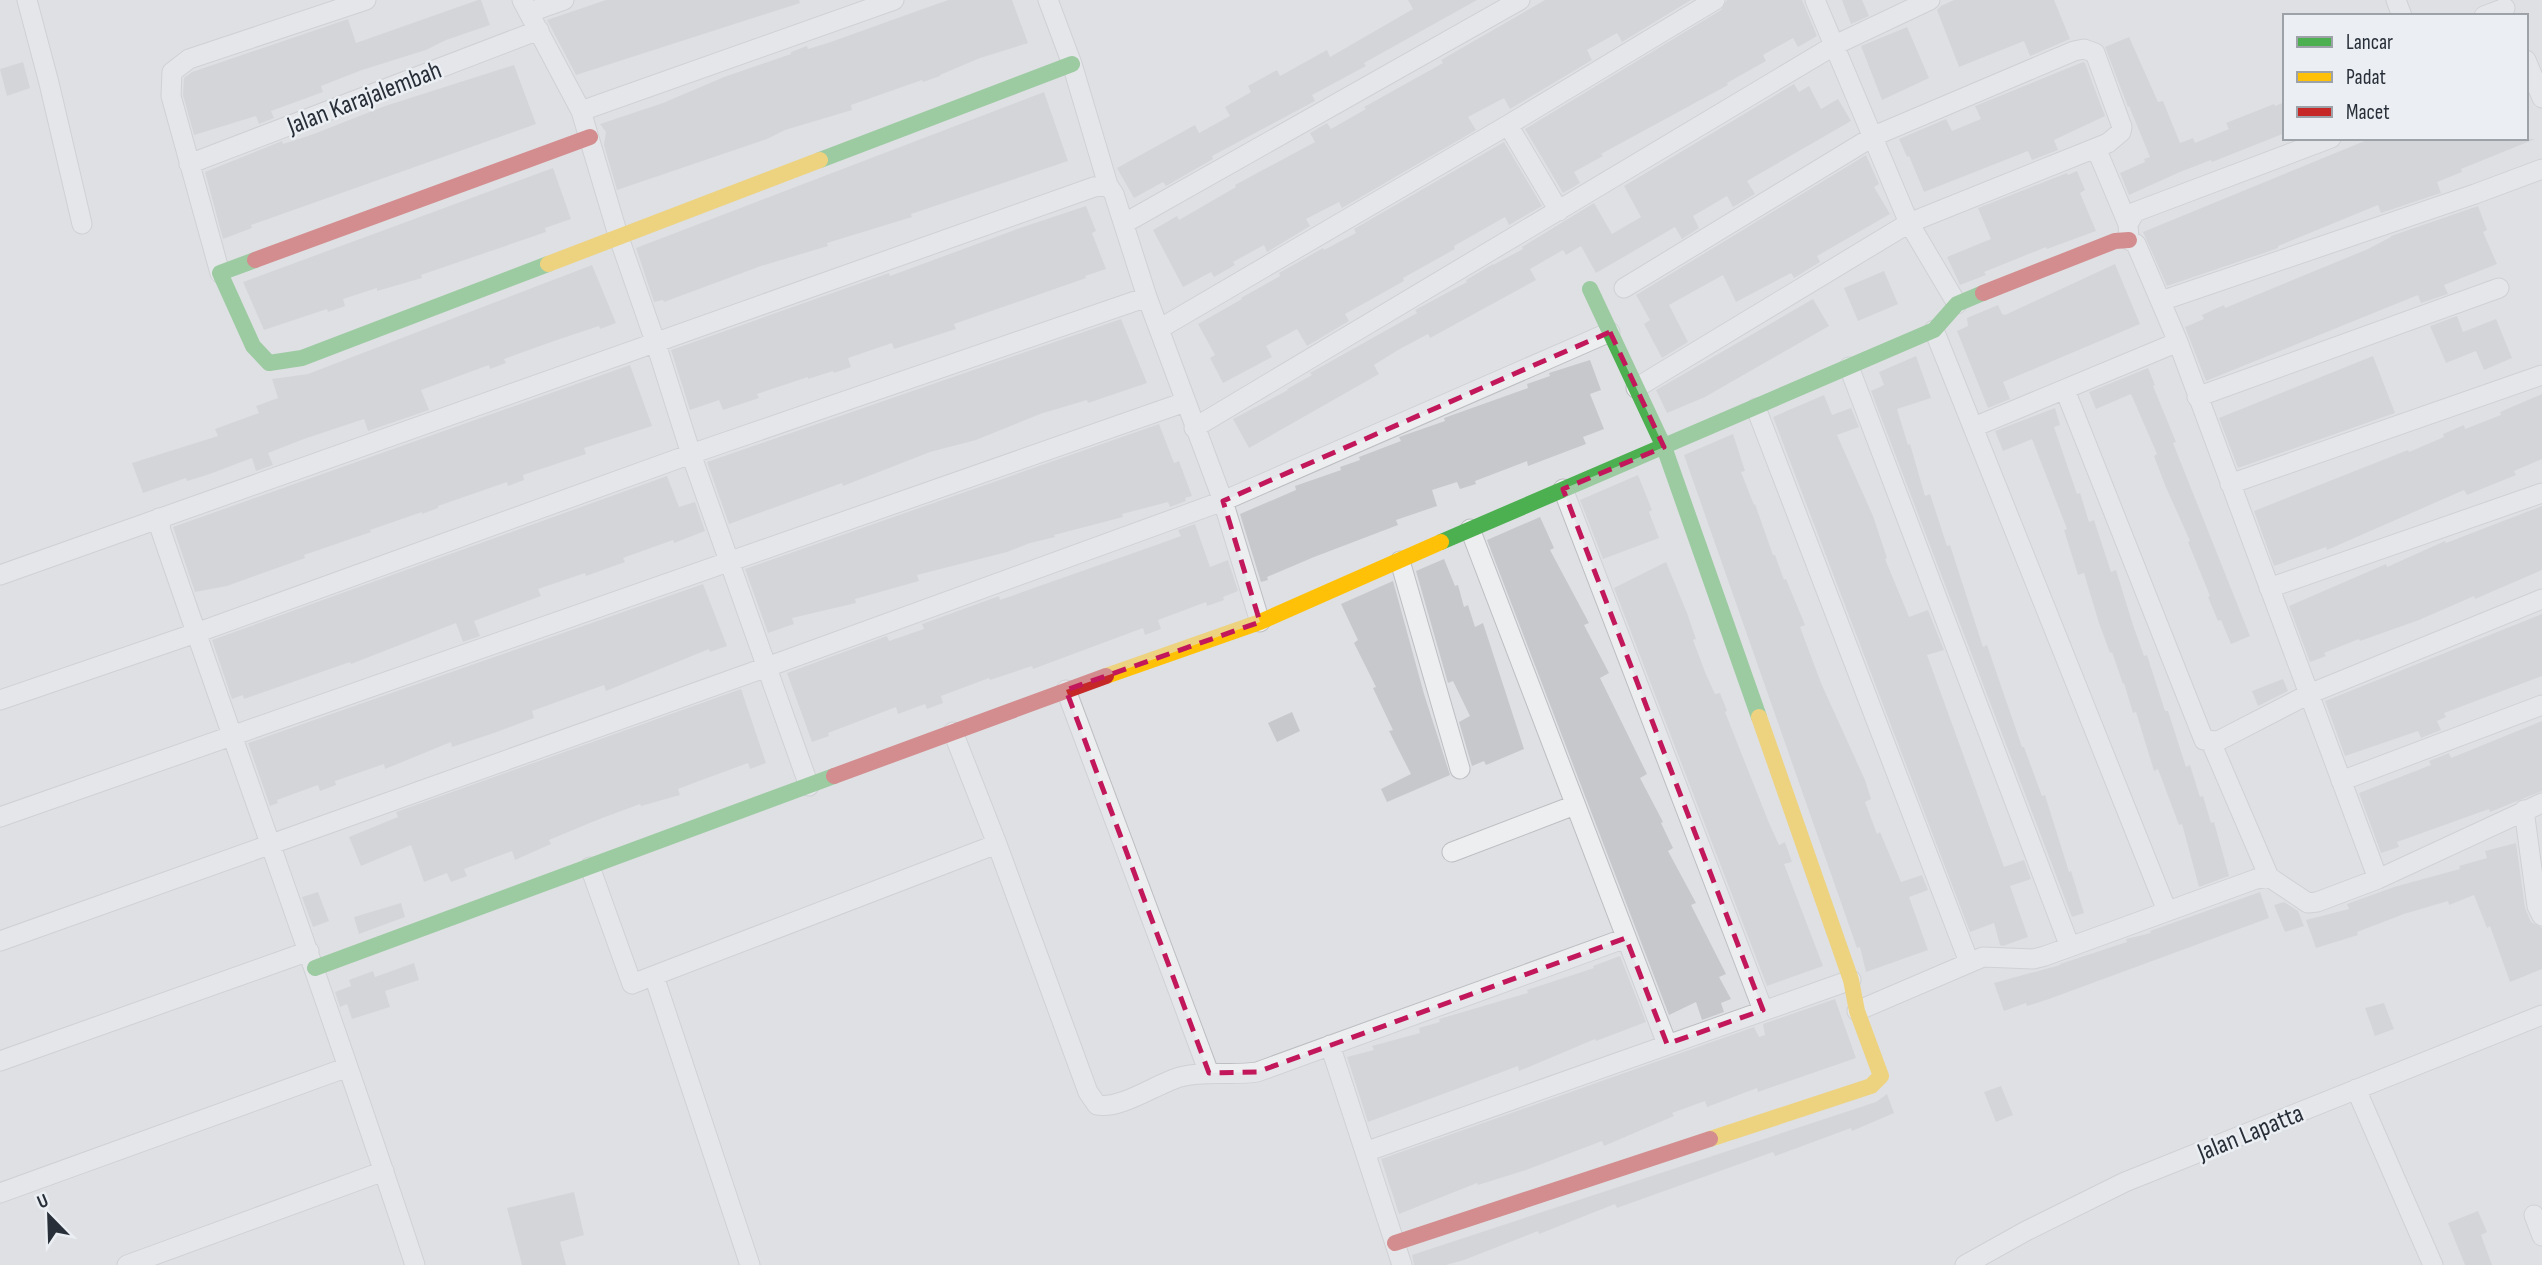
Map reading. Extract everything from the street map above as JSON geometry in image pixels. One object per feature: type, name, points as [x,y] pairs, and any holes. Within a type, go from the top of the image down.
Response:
[{"type":"street","points":[[27,0],[82,224]]},
{"type":"street","points":[[366,0],[189,59],[172,72],[171,96],[220,273],[253,346],[269,363],[302,358],[618,235],[1072,64]]},
{"type":"street","points":[[564,0],[526,6],[581,111],[618,235],[691,454],[809,786]]},
{"type":"street","points":[[581,111],[894,0]]},
{"type":"street","points":[[1048,0],[1072,64],[1108,185],[1125,222],[1147,297],[1223,501],[1260,622]]},
{"type":"street","points":[[1125,222],[1520,0]]},
{"type":"street","points":[[1159,329],[1508,125],[1715,0]]},
{"type":"street","points":[[1815,0],[1909,223],[1957,304]]},
{"type":"street","points":[[1194,428],[1835,45],[1930,0]]},
{"type":"street","name":"Jalan Karajalembah","points":[[189,164],[539,30]]},
{"type":"street","points":[[1624,288],[1874,136],[2066,54],[2084,49],[2095,53],[2122,127],[2115,138],[1909,223],[1636,387]]},
{"type":"street","points":[[2528,65],[2542,98]]},
{"type":"street","points":[[1508,125],[1559,211]]},
{"type":"street","points":[[220,273],[590,136]]},
{"type":"street","points":[[0,1061],[590,867],[1066,690],[1260,622],[1934,330],[1957,304],[2115,241],[2129,232],[2135,212],[2326,140]]},
{"type":"street","points":[[2096,148],[2129,232],[2178,342],[2378,879]]},
{"type":"street","points":[[2161,302],[2542,169]]},
{"type":"street","points":[[0,575],[168,513],[656,344],[1094,187],[1108,185]]},
{"type":"street","points":[[2197,397],[2498,288]]},
{"type":"street","points":[[1395,1243],[1871,1086],[1878,1080],[1880,1073],[1857,1011],[1852,980],[1664,447],[1590,289]]},
{"type":"street","points":[[0,700],[196,633],[691,454],[1147,297]]},
{"type":"street","points":[[1934,330],[2167,911]]},
{"type":"street","points":[[0,941],[1223,501],[1610,332]]},
{"type":"street","points":[[1974,427],[2178,342]]},
{"type":"street","points":[[1849,367],[2070,947]]},
{"type":"street","points":[[2230,484],[2542,375]]},
{"type":"street","points":[[2065,390],[2204,740],[2218,741],[2309,694],[2542,599]]},
{"type":"street","points":[[0,817],[1185,402]]},
{"type":"street","points":[[1756,408],[1969,962]]},
{"type":"street","points":[[1563,489],[1763,1010]]},
{"type":"street","points":[[2269,588],[2542,493]]},
{"type":"street","points":[[159,518],[161,531],[312,960],[415,1265]]},
{"type":"street","points":[[1470,529],[1667,1044]]},
{"type":"street","points":[[1400,561],[1460,769]]},
{"type":"street","points":[[1066,690],[1209,1073]]},
{"type":"street","points":[[2341,782],[2542,705]]},
{"type":"street","points":[[953,732],[1088,1092],[1097,1105],[1111,1105],[1177,1078],[1209,1073],[1241,1075],[1257,1072],[1626,937]]},
{"type":"street","points":[[2211,742],[2269,877],[2308,902],[2317,902],[2378,879],[2533,806],[2537,906],[2542,916]]},
{"type":"street","points":[[1452,852],[1575,805]]},
{"type":"street","points":[[590,867],[629,982],[635,983],[997,844]]},
{"type":"street","points":[[1857,1011],[1983,957],[2033,959],[2256,879],[2269,877]]},
{"type":"street","points":[[654,976],[750,1265]]},
{"type":"street","points":[[1365,1152],[1852,980]]},
{"type":"street","name":"Jalan Lapatta","points":[[1965,1265],[2125,1182],[2542,1015]]},
{"type":"street","points":[[1330,1045],[1402,1265]]},
{"type":"street","points":[[0,1193],[348,1067]]},
{"type":"street","points":[[2356,1089],[2433,1265]]},
{"type":"street","points":[[127,1265],[384,1171]]},
{"type":"street","points":[[2535,1215],[2542,1236]]},
{"type":"highlighted area","points":[[1610,332],[1664,447],[1563,489],[1763,1010],[1667,1044],[1626,938],[1257,1072],[1209,1073],[1066,690],[1260,622],[1223,501]]},
{"type":"building","points":[[481,0],[490,25],[321,86],[323,92],[271,111],[274,118],[259,124],[256,116],[194,135],[183,95],[184,78],[192,72],[348,19],[356,43]]},
{"type":"building","points":[[606,0],[799,0],[800,3],[576,75],[547,20]]},
{"type":"building","points":[[948,0],[1012,0],[1028,43],[851,105],[852,110],[785,130],[767,139],[617,190],[604,145],[606,132],[600,124],[663,103],[807,46],[808,49],[828,43]]},
{"type":"building","points":[[1408,0],[1477,0],[1312,95],[1315,101],[1212,156],[1213,159],[1166,186],[1163,182],[1134,198],[1117,168],[1195,125],[1199,133],[1230,116],[1225,107],[1251,92],[1248,86],[1277,70],[1280,76],[1327,50],[1330,57],[1413,9]]},
{"type":"building","points":[[1545,0],[1691,0],[1622,42],[1617,33],[1587,50],[1592,60],[1510,109],[1504,98],[1468,117],[1476,130],[1342,208],[1339,202],[1306,219],[1310,226],[1267,252],[1264,245],[1233,262],[1235,265],[1214,277],[1211,272],[1183,287],[1153,230],[1177,216],[1179,220],[1236,187],[1235,185],[1315,142],[1310,133],[1327,123],[1331,129],[1366,109],[1364,107],[1443,63],[1441,60]]},
{"type":"building","points":[[1727,0],[1802,0],[1817,36],[1798,47],[1793,38],[1763,55],[1766,61],[1727,83],[1728,85],[1601,154],[1603,156],[1574,172],[1580,183],[1563,193],[1525,129],[1721,10]]},
{"type":"building","points":[[1842,0],[1862,0],[1869,16],[1851,24]]},
{"type":"building","points":[[1954,0],[2054,0],[2070,39],[2030,56],[2024,41],[1959,67],[1937,10]]},
{"type":"building","points":[[1907,27],[1929,78],[1882,100],[1861,46]]},
{"type":"building","points":[[2129,37],[2158,102],[2163,101],[2180,143],[2193,138],[2195,143],[2229,129],[2226,123],[2283,103],[2283,134],[2180,172],[2129,195],[2120,173],[2150,157],[2105,47]]},
{"type":"building","points":[[23,62],[30,88],[7,96],[0,69]]},
{"type":"building","points":[[2083,62],[2105,116],[2054,140],[2058,150],[2032,160],[2028,151],[1924,192],[1899,139],[1946,119],[1952,131],[1981,119],[1975,106]]},
{"type":"building","points":[[514,65],[536,124],[251,225],[252,228],[223,239],[205,172],[282,141],[283,144],[311,135],[385,106]]},
{"type":"building","points":[[1794,84],[1799,92],[1809,86],[1821,109],[1838,99],[1851,121],[1747,181],[1755,194],[1733,207],[1727,196],[1693,216],[1699,228],[1682,239],[1675,227],[1596,273],[1581,246],[1566,255],[1563,250],[1530,269],[1536,280],[1430,338],[1428,334],[1398,350],[1374,365],[1379,374],[1249,448],[1233,419],[1288,390],[1312,375],[1310,373],[1417,313],[1415,310],[1523,249],[1522,247],[1594,203],[1612,234],[1641,217],[1624,186]]},
{"type":"building","points":[[1044,92],[1068,161],[664,302],[654,302],[636,248]]},
{"type":"building","points":[[2535,139],[2461,169],[2462,172],[2437,182],[2441,193],[2381,213],[2378,205],[2278,248],[2167,286],[2143,232],[2367,140]]},
{"type":"building","points":[[1504,142],[1542,206],[1509,225],[1505,217],[1454,246],[1455,249],[1403,278],[1404,281],[1345,314],[1349,321],[1307,346],[1297,329],[1266,346],[1272,357],[1223,383],[1210,358],[1215,355],[1198,324],[1280,276],[1279,273],[1356,233],[1354,229]]},
{"type":"building","points":[[1866,155],[1879,184],[1874,187],[1890,214],[1817,256],[1820,262],[1794,278],[1791,273],[1736,302],[1723,275],[1669,305],[1688,342],[1662,358],[1644,324],[1650,320],[1636,295]]},
{"type":"building","points":[[553,168],[571,219],[545,228],[546,232],[421,275],[422,278],[343,299],[345,306],[328,312],[327,309],[264,330],[243,282]]},
{"type":"building","points":[[2077,171],[2085,190],[2080,193],[2096,231],[2047,249],[2046,247],[1984,272],[1986,275],[1960,285],[1947,257],[1991,239],[1978,208]]},
{"type":"building","points":[[1086,206],[1096,231],[1092,233],[1106,269],[954,324],[956,329],[894,349],[892,343],[848,358],[851,367],[834,373],[833,371],[808,377],[757,394],[759,398],[723,410],[719,400],[690,410],[671,350]]},
{"type":"building","points":[[2478,206],[2487,230],[2483,232],[2497,264],[2444,285],[2448,294],[2421,303],[2418,295],[2206,381],[2185,327],[2204,319],[2202,315],[2368,249],[2391,236]]},
{"type":"building","points":[[2115,264],[2140,324],[2003,382],[2010,399],[1988,408],[1957,331],[1968,326],[1967,318],[1998,305],[2005,315]]},
{"type":"building","points":[[592,265],[616,323],[554,341],[504,359],[506,363],[490,369],[489,365],[421,390],[429,410],[368,431],[364,419],[304,439],[268,453],[273,465],[256,471],[252,458],[207,475],[187,481],[186,478],[143,493],[132,463],[218,436],[215,429],[259,413],[256,406],[278,398],[272,379],[308,374]]},
{"type":"building","points":[[1884,271],[1898,304],[1858,321],[1844,288]]},
{"type":"building","points":[[1813,299],[1829,326],[1705,397],[1667,413],[1656,390]]},
{"type":"building","points":[[2457,316],[2463,332],[2496,319],[2512,358],[2484,370],[2476,351],[2446,363],[2430,326]]},
{"type":"building","points":[[1121,319],[1147,383],[1088,403],[1087,400],[1040,414],[976,440],[930,452],[843,486],[842,483],[729,524],[707,462]]},
{"type":"building","points":[[1916,356],[1931,398],[1897,409],[1925,496],[1930,494],[1947,546],[1950,545],[1983,647],[1987,645],[2022,747],[2042,796],[2045,795],[2084,913],[2072,917],[1871,391],[1884,385],[1879,372]]},
{"type":"building","points":[[2373,356],[2395,413],[2238,468],[2219,418]]},
{"type":"building","points":[[1590,360],[1601,390],[1590,394],[1604,429],[1583,437],[1586,444],[1528,466],[1527,461],[1460,489],[1457,482],[1432,490],[1437,506],[1396,520],[1398,525],[1314,557],[1261,582],[1240,514],[1296,490],[1295,486],[1341,470],[1340,467],[1360,460],[1359,457],[1401,441],[1399,437],[1528,388],[1527,384],[1550,376],[1549,373]]},
{"type":"building","points":[[630,365],[652,426],[584,448],[586,454],[523,475],[524,480],[508,486],[507,482],[370,530],[371,532],[304,555],[305,558],[227,586],[195,592],[173,527]]},
{"type":"building","points":[[2148,368],[2176,442],[2173,443],[2250,636],[2231,644],[2208,597],[2210,596],[2188,542],[2190,541],[2154,456],[2157,454],[2131,394],[2096,409],[2089,392]]},
{"type":"building","points":[[2542,394],[2542,459],[2514,471],[2516,475],[2467,495],[2464,490],[2327,550],[2326,547],[2274,566],[2254,511],[2408,450],[2409,452],[2464,425],[2465,429],[2501,415],[2500,412]]},
{"type":"building","points":[[1824,395],[1832,415],[1851,408],[1859,427],[1837,435],[1873,516],[1887,558],[1885,559],[1909,617],[1928,610],[1944,650],[1927,655],[2004,867],[2024,860],[2031,879],[2010,886],[2028,937],[2003,946],[2000,945],[1994,923],[1970,932],[1773,417]]},
{"type":"building","points":[[2055,408],[2060,425],[2054,427],[2077,494],[2080,493],[2089,522],[2094,520],[2111,572],[2116,570],[2144,656],[2147,655],[2186,767],[2190,765],[2200,797],[2203,796],[2211,823],[2214,822],[2229,876],[2199,887],[2182,824],[2179,825],[2158,769],[2154,771],[2136,712],[2133,713],[2124,683],[2112,652],[2110,653],[2084,573],[2078,575],[2064,530],[2067,529],[2032,439],[2003,451],[1995,431]]},
{"type":"building","points":[[1159,424],[1174,463],[1179,461],[1192,496],[1185,498],[1186,501],[1170,507],[1168,502],[1122,514],[1123,517],[1054,535],[1055,537],[1007,552],[917,575],[919,581],[855,599],[856,603],[792,618],[794,624],[768,633],[745,569]]},
{"type":"building","points":[[1733,434],[1745,471],[1741,472],[1773,555],[1805,625],[1800,627],[1821,683],[1865,780],[1871,799],[1865,802],[1877,834],[1880,832],[1901,882],[1922,875],[1928,890],[1909,897],[1928,950],[1866,972],[1860,947],[1857,948],[1684,455]]},
{"type":"building","points":[[1638,475],[1652,510],[1649,512],[1659,538],[1603,559],[1580,500]]},
{"type":"building","points":[[667,476],[679,507],[695,502],[705,531],[623,558],[625,562],[586,576],[585,573],[538,589],[541,596],[474,621],[480,636],[463,642],[456,623],[351,664],[350,662],[244,699],[243,695],[232,699],[212,640]]},
{"type":"building","points":[[2542,506],[2542,570],[2475,599],[2474,596],[2419,620],[2360,641],[2359,639],[2324,653],[2326,656],[2310,662],[2289,606],[2386,564],[2387,567],[2445,541],[2446,543]]},
{"type":"building","points":[[1540,517],[1554,548],[1550,550],[1589,623],[1584,625],[1609,673],[1600,678],[1647,774],[1640,778],[1673,848],[1668,851],[1696,903],[1691,905],[1726,974],[1719,977],[1731,999],[1721,1003],[1724,1012],[1702,1020],[1696,1002],[1669,1015],[1487,540]]},
{"type":"building","points":[[1195,524],[1210,567],[1228,560],[1238,591],[1223,597],[1224,600],[1207,606],[1206,602],[1158,620],[1161,629],[1145,635],[1143,628],[1033,669],[1032,666],[990,680],[989,678],[941,696],[943,703],[927,709],[925,704],[898,714],[896,707],[828,733],[829,736],[812,742],[787,673],[887,636],[889,641],[924,629],[922,624],[999,596],[1000,600],[1181,536],[1178,530]]},
{"type":"building","points":[[1444,559],[1455,586],[1458,585],[1464,607],[1468,605],[1475,627],[1483,623],[1524,749],[1486,765],[1484,761],[1472,766],[1459,722],[1470,716],[1453,681],[1448,683],[1416,571]]},
{"type":"building","points":[[1666,562],[1687,613],[1696,639],[1693,640],[1705,672],[1715,694],[1720,693],[1769,823],[1779,845],[1785,842],[1792,862],[1784,864],[1823,966],[1767,986],[1614,588]]},
{"type":"building","points":[[1393,581],[1424,694],[1450,775],[1387,802],[1381,789],[1411,774],[1389,731],[1393,730],[1354,643],[1358,640],[1341,604]]},
{"type":"building","points":[[703,584],[727,646],[710,652],[709,649],[606,691],[604,685],[532,711],[534,718],[494,733],[452,747],[451,742],[385,769],[384,764],[335,781],[336,785],[320,791],[318,785],[277,800],[278,803],[270,806],[248,743]]},
{"type":"building","points":[[2542,614],[2542,676],[2444,713],[2446,717],[2437,721],[2441,730],[2421,738],[2418,731],[2345,756],[2325,701]]},
{"type":"building","points":[[2283,679],[2288,691],[2258,706],[2252,691]]},
{"type":"building","points":[[741,689],[766,763],[750,769],[748,763],[678,789],[680,795],[641,806],[640,804],[597,820],[549,840],[551,844],[515,860],[512,851],[464,869],[467,876],[451,882],[447,873],[424,882],[411,845],[361,866],[349,837],[398,817],[396,812]]},
{"type":"building","points":[[1292,712],[1300,731],[1277,742],[1268,723]]},
{"type":"building","points":[[2542,721],[2542,791],[2490,812],[2489,809],[2397,842],[2399,847],[2381,853],[2359,793],[2431,765],[2429,761],[2449,753],[2451,758]]},
{"type":"building","points":[[2516,843],[2525,908],[2531,922],[2542,928],[2542,969],[2510,982],[2490,926],[2487,928],[2474,895],[2449,905],[2448,901],[2404,914],[2357,932],[2358,935],[2316,948],[2306,920],[2349,909],[2347,904],[2394,887],[2460,869],[2459,866],[2487,858],[2485,851]]},
{"type":"building","points":[[318,892],[329,921],[313,927],[302,897]]},
{"type":"building","points":[[2260,892],[2269,918],[2049,999],[2004,1011],[1994,983],[2060,965]]},
{"type":"building","points":[[2284,902],[2298,911],[2304,926],[2285,932],[2274,905]]},
{"type":"building","points":[[401,903],[405,917],[359,934],[354,917]]},
{"type":"building","points":[[1620,956],[1646,1022],[1596,1041],[1595,1039],[1519,1071],[1518,1066],[1368,1122],[1347,1057],[1374,1050],[1372,1046],[1420,1033],[1419,1028],[1440,1022],[1439,1019],[1528,993],[1527,990],[1594,968],[1593,966]]},
{"type":"building","points":[[414,963],[419,980],[385,991],[390,1007],[352,1019],[347,1004],[340,1007],[335,992],[351,986],[349,980],[373,971],[375,977]]},
{"type":"building","points":[[1835,999],[1856,1058],[1758,1092],[1757,1088],[1707,1107],[1705,1101],[1672,1113],[1674,1116],[1604,1146],[1602,1141],[1526,1170],[1478,1185],[1477,1183],[1399,1214],[1381,1159],[1754,1027],[1759,1037],[1765,1035],[1763,1024]]},
{"type":"building","points":[[2384,1003],[2394,1029],[2375,1036],[2365,1008]]},
{"type":"building","points":[[2001,1086],[2013,1115],[1996,1122],[1984,1092]]},
{"type":"building","points":[[1887,1094],[1894,1113],[1852,1131],[1851,1128],[1775,1156],[1773,1152],[1617,1208],[1615,1204],[1464,1260],[1446,1265],[1414,1265],[1412,1255],[1876,1102]]},
{"type":"building","points":[[574,1192],[584,1235],[560,1242],[566,1265],[522,1265],[507,1208]]},
{"type":"building","points":[[2478,1211],[2487,1232],[2481,1235],[2492,1265],[2465,1265],[2448,1223]]},
{"type":"traffic: fast","points":[[820,160],[1072,64]]},
{"type":"traffic: fast","points":[[255,260],[220,273],[253,346],[269,363],[302,358],[548,264]]},
{"type":"traffic: fast","points":[[1590,289],[1664,447],[1759,717]]},
{"type":"traffic: fast","points":[[1441,542],[1934,330],[1957,304],[1983,293]]},
{"type":"traffic: fast","points":[[315,968],[834,776]]},
{"type":"traffic: slow","points":[[548,264],[820,160]]},
{"type":"traffic: slow","points":[[1106,676],[1260,622],[1441,542]]},
{"type":"traffic: slow","points":[[1710,1139],[1871,1086],[1881,1076],[1857,1011],[1851,980],[1759,717]]},
{"type":"traffic: jam","points":[[255,260],[590,137]]},
{"type":"traffic: jam","points":[[1983,293],[2115,241],[2129,240]]},
{"type":"traffic: jam","points":[[834,776],[1106,676]]},
{"type":"traffic: jam","points":[[1395,1243],[1710,1139]]}]
